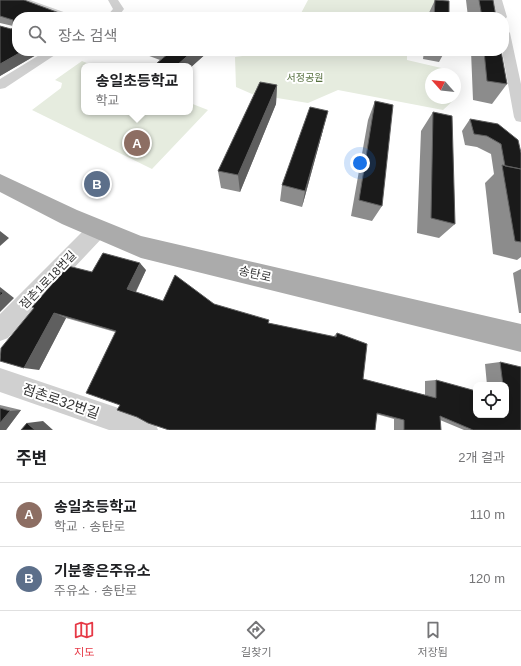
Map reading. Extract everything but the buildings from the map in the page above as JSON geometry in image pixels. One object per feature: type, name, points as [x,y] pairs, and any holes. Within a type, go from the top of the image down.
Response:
[{"type":"main road","name":"송탄로","points":[[0,182],[27,198],[96,230],[141,247],[521,338]]},
{"type":"street","points":[[20,0],[54,12]]},
{"type":"street","points":[[113,0],[118,9],[116,12]]},
{"type":"street","points":[[497,0],[500,12]]},
{"type":"street","points":[[3,80],[46,56]]},
{"type":"street","points":[[509,56],[521,117]]},
{"type":"street","name":"점촌1로18번길","points":[[0,330],[96,230]]},
{"type":"street","name":"점촌로32번길","points":[[0,380],[145,430]]},
{"type":"green space","points":[[308,0],[443,0],[444,9],[436,12],[302,12]]},
{"type":"green space","name":"서정공원","points":[[407,56],[407,60],[441,68],[425,68],[425,104],[450,104],[443,110],[338,90],[308,103],[252,94],[236,87],[235,57]]},
{"type":"green space","points":[[82,61],[87,63],[81,63],[81,115],[193,115],[193,104],[208,110],[152,169],[32,110],[61,88],[62,83],[55,80]]},
{"type":"place","name":"송일초등학교","points":[[137,143]]},
{"type":"place","name":"기분좋은주유소","points":[[97,184]]}]
